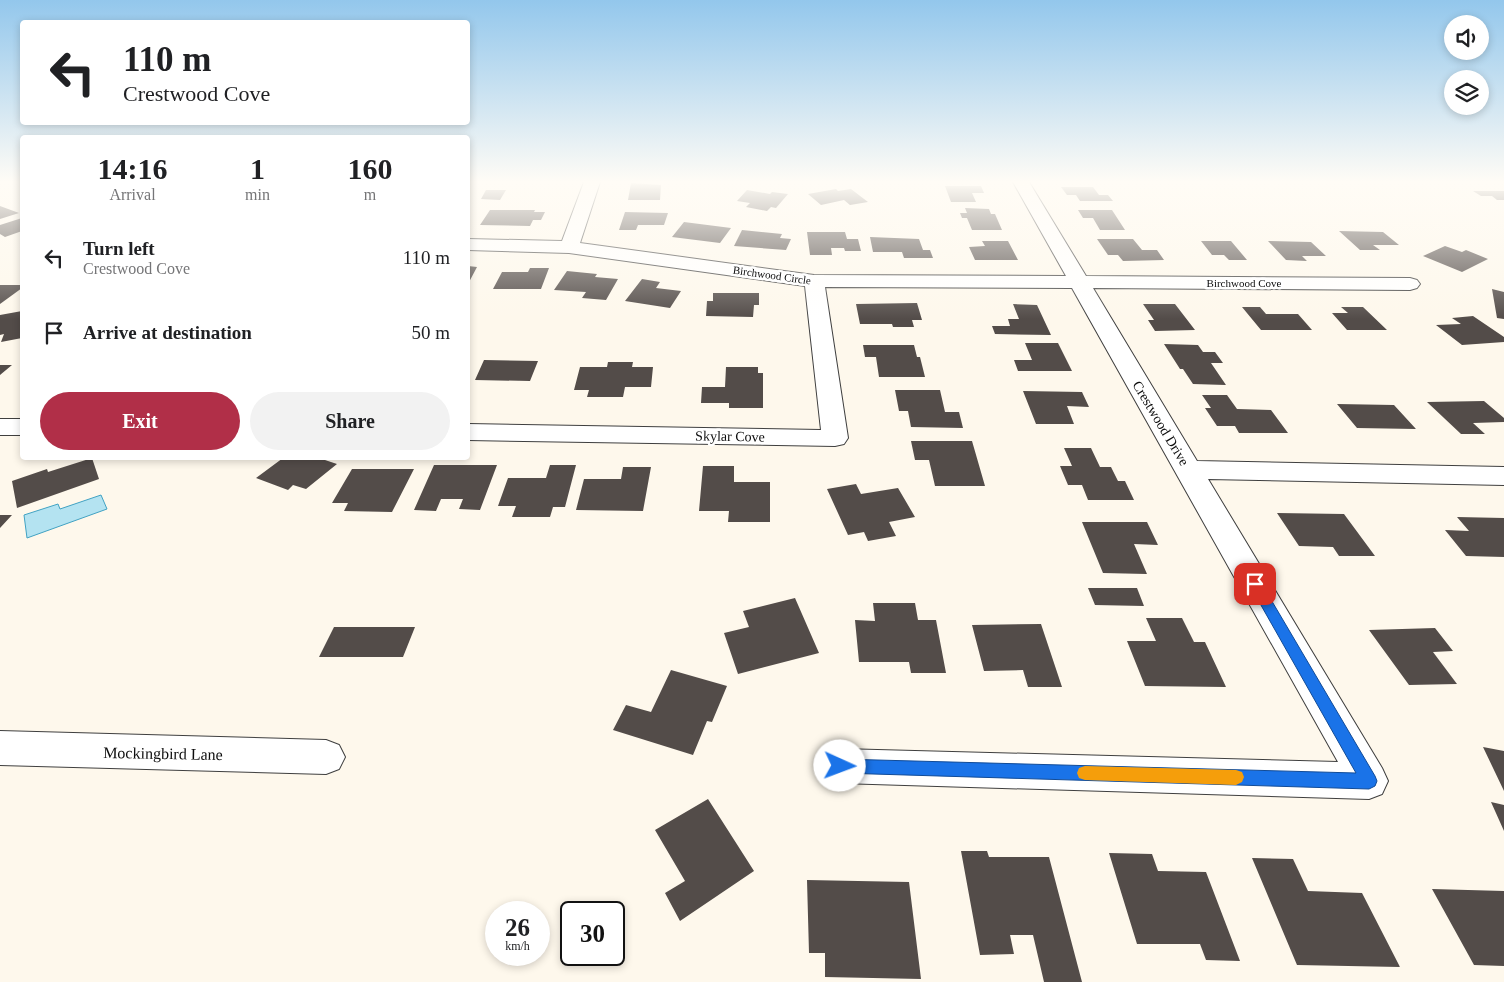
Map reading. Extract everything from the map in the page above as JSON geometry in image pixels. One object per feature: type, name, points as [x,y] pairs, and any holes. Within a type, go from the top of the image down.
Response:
[{"type":"street","points":[[569,247],[576,228]]},
{"type":"street","name":"Crestwood Drive","points":[[1047,228],[1188,470],[1504,476]]},
{"type":"street","name":"Birchwood Circle","points":[[470,245],[569,247],[814,281],[1078,283]]},
{"type":"street","name":"Skylar Cove","points":[[470,432],[835,438],[814,281]]},
{"type":"street","name":"Birchwood Cove","points":[[1078,283],[1410,284]]},
{"type":"street","points":[[0,427],[20,427]]},
{"type":"street","points":[[840,766],[1369,781],[1188,470]]},
{"type":"street","name":"Mockingbird Lane","points":[[0,748],[326,757]]},
{"type":"water","points":[[101,495],[107,509],[27,538],[24,515],[58,504],[60,509]]},
{"type":"building","points":[[0,228],[20,228],[20,232],[5,237],[0,234]]},
{"type":"building","points":[[620,228],[637,228],[636,230],[619,230]]},
{"type":"building","points":[[679,228],[731,228],[720,243],[672,237]]},
{"type":"building","points":[[971,228],[1001,228],[1002,230],[972,230]]},
{"type":"building","points":[[1099,228],[1124,228],[1125,230],[1100,230]]},
{"type":"building","points":[[742,230],[782,234],[780,238],[791,239],[786,250],[734,246]]},
{"type":"building","points":[[1339,231],[1383,232],[1399,245],[1373,245],[1380,250],[1360,250]]},
{"type":"building","points":[[807,232],[845,232],[847,239],[858,239],[861,251],[845,251],[844,248],[831,248],[832,255],[810,255]]},
{"type":"building","points":[[870,237],[919,239],[923,250],[930,250],[933,258],[904,258],[902,252],[873,252]]},
{"type":"building","points":[[1097,239],[1133,239],[1142,250],[1157,250],[1164,260],[1123,261],[1118,255],[1108,255]]},
{"type":"building","points":[[982,241],[1008,241],[1018,260],[975,260],[969,247],[985,246]]},
{"type":"building","points":[[1201,241],[1231,241],[1247,260],[1229,260],[1224,255],[1212,255]]},
{"type":"building","points":[[1268,241],[1311,242],[1326,256],[1302,256],[1307,261],[1286,260]]},
{"type":"building","points":[[1445,246],[1462,252],[1466,250],[1488,259],[1462,272],[1423,256]]},
{"type":"building","points":[[470,266],[477,267],[470,280]]},
{"type":"building","points":[[530,268],[549,268],[541,289],[493,289],[502,272],[528,272]]},
{"type":"building","points":[[567,271],[597,274],[595,277],[618,279],[606,300],[582,298],[586,292],[554,290]]},
{"type":"building","points":[[642,279],[660,282],[656,288],[681,291],[670,308],[625,301]]},
{"type":"building","points":[[0,285],[20,285],[20,289],[0,304]]},
{"type":"building","points":[[1492,289],[1504,292],[1504,319],[1497,318]]},
{"type":"building","points":[[713,293],[759,293],[759,305],[754,305],[753,317],[706,316],[707,301],[713,301]]},
{"type":"building","points":[[917,303],[922,320],[912,320],[914,327],[893,327],[892,324],[860,324],[856,304]]},
{"type":"building","points":[[1013,304],[1037,305],[1051,335],[995,334],[992,326],[1010,326],[1008,319],[1019,319]]},
{"type":"building","points":[[1143,304],[1175,304],[1195,330],[1155,331],[1148,320],[1154,320]]},
{"type":"building","points":[[1242,307],[1260,307],[1266,314],[1298,314],[1312,330],[1261,330]]},
{"type":"building","points":[[1341,307],[1363,307],[1387,330],[1347,330],[1332,313],[1348,313]]},
{"type":"building","points":[[20,311],[20,338],[1,342],[4,334],[0,335],[0,315]]},
{"type":"building","points":[[1473,316],[1504,337],[1504,342],[1462,345],[1436,325],[1461,324],[1452,318]]},
{"type":"building","points":[[1025,343],[1058,343],[1072,371],[1018,371],[1014,360],[1032,360]]},
{"type":"building","points":[[1164,344],[1198,345],[1203,352],[1215,352],[1223,363],[1211,363],[1226,385],[1193,384],[1183,369],[1180,369]]},
{"type":"building","points":[[863,345],[914,345],[917,357],[920,357],[925,377],[879,377],[876,357],[865,357]]},
{"type":"building","points":[[484,360],[538,361],[530,381],[475,380]]},
{"type":"building","points":[[608,362],[633,362],[632,367],[653,367],[651,387],[625,387],[623,397],[587,397],[589,390],[574,390],[580,367],[607,367]]},
{"type":"building","points":[[0,365],[12,365],[0,375]]},
{"type":"building","points":[[726,367],[758,367],[758,373],[763,373],[763,408],[729,408],[729,403],[701,403],[702,387],[725,387]]},
{"type":"building","points":[[895,390],[940,390],[945,412],[959,412],[963,428],[911,427],[908,411],[899,411]]},
{"type":"building","points":[[1023,391],[1082,392],[1089,407],[1067,406],[1074,424],[1036,424]]},
{"type":"building","points":[[1202,395],[1227,395],[1237,409],[1271,410],[1288,433],[1239,433],[1235,426],[1217,426],[1205,408],[1211,408]]},
{"type":"building","points":[[1484,401],[1504,418],[1504,422],[1473,423],[1485,434],[1461,434],[1427,402]]},
{"type":"building","points":[[1337,404],[1394,405],[1416,429],[1357,428]]},
{"type":"building","points":[[911,441],[972,441],[985,486],[935,486],[929,460],[915,460]]},
{"type":"building","points":[[1064,448],[1091,448],[1100,467],[1111,467],[1118,481],[1125,481],[1134,500],[1088,500],[1082,485],[1068,485],[1060,466],[1072,466]]},
{"type":"building","points":[[86,460],[93,460],[99,479],[17,508],[12,481],[47,469],[48,472]]},
{"type":"building","points":[[280,460],[325,460],[337,464],[306,489],[293,485],[288,490],[256,478]]},
{"type":"building","points":[[434,465],[497,465],[480,510],[459,509],[463,499],[441,499],[436,511],[414,510]]},
{"type":"building","points":[[550,465],[576,465],[565,507],[553,507],[550,517],[512,517],[516,506],[498,506],[508,478],[546,478]]},
{"type":"building","points":[[703,466],[734,466],[734,482],[770,482],[770,522],[728,522],[729,511],[699,511]]},
{"type":"building","points":[[623,467],[651,467],[643,511],[576,510],[584,479],[621,479]]},
{"type":"building","points":[[352,469],[414,469],[392,512],[344,511],[348,503],[332,503]]},
{"type":"building","points":[[856,484],[861,494],[898,488],[915,517],[889,522],[896,536],[868,541],[864,532],[848,535],[827,489]]},
{"type":"building","points":[[1277,513],[1344,514],[1375,556],[1339,556],[1333,547],[1299,546]]},
{"type":"building","points":[[0,515],[12,515],[0,528]]},
{"type":"building","points":[[1457,517],[1504,518],[1504,557],[1466,556],[1445,530],[1469,531]]},
{"type":"building","points":[[1082,522],[1147,522],[1158,545],[1134,544],[1147,574],[1103,573]]},
{"type":"building","points":[[1088,588],[1137,588],[1144,606],[1095,605]]},
{"type":"building","points":[[795,598],[819,653],[738,674],[724,633],[749,627],[743,611]]},
{"type":"building","points":[[873,603],[915,603],[918,620],[936,620],[946,673],[911,673],[909,662],[859,662],[855,620],[875,621]]},
{"type":"building","points":[[1146,618],[1182,618],[1194,642],[1205,642],[1226,687],[1145,686],[1127,641],[1156,641]]},
{"type":"building","points":[[1041,624],[1062,687],[1028,687],[1023,670],[984,671],[972,625]]},
{"type":"building","points":[[334,627],[415,627],[403,657],[319,657]]},
{"type":"building","points":[[1435,628],[1453,651],[1433,652],[1457,684],[1409,685],[1369,630]]},
{"type":"building","points":[[671,670],[727,686],[712,722],[707,721],[693,755],[613,730],[626,705],[651,712]]},
{"type":"building","points":[[1483,747],[1504,751],[1504,791]]},
{"type":"building","points":[[708,799],[754,871],[680,921],[665,893],[685,881],[655,830]]},
{"type":"building","points":[[1491,802],[1504,805],[1504,831]]},
{"type":"building","points":[[961,851],[987,851],[989,857],[1049,857],[1082,982],[1044,982],[1033,935],[1010,935],[1014,954],[980,955]]},
{"type":"building","points":[[1109,853],[1152,854],[1158,871],[1206,872],[1240,961],[1206,960],[1200,944],[1137,944]]},
{"type":"building","points":[[1252,858],[1293,859],[1308,891],[1362,893],[1400,967],[1297,965]]},
{"type":"building","points":[[807,880],[909,882],[921,979],[825,977],[825,953],[809,953]]},
{"type":"building","points":[[1432,889],[1504,891],[1504,966],[1474,965]]},
{"type":"slow traffic","points":[[1085,773],[1236,777]]},
{"type":"route","points":[[840,766],[1369,781],[1255,584]]}]
